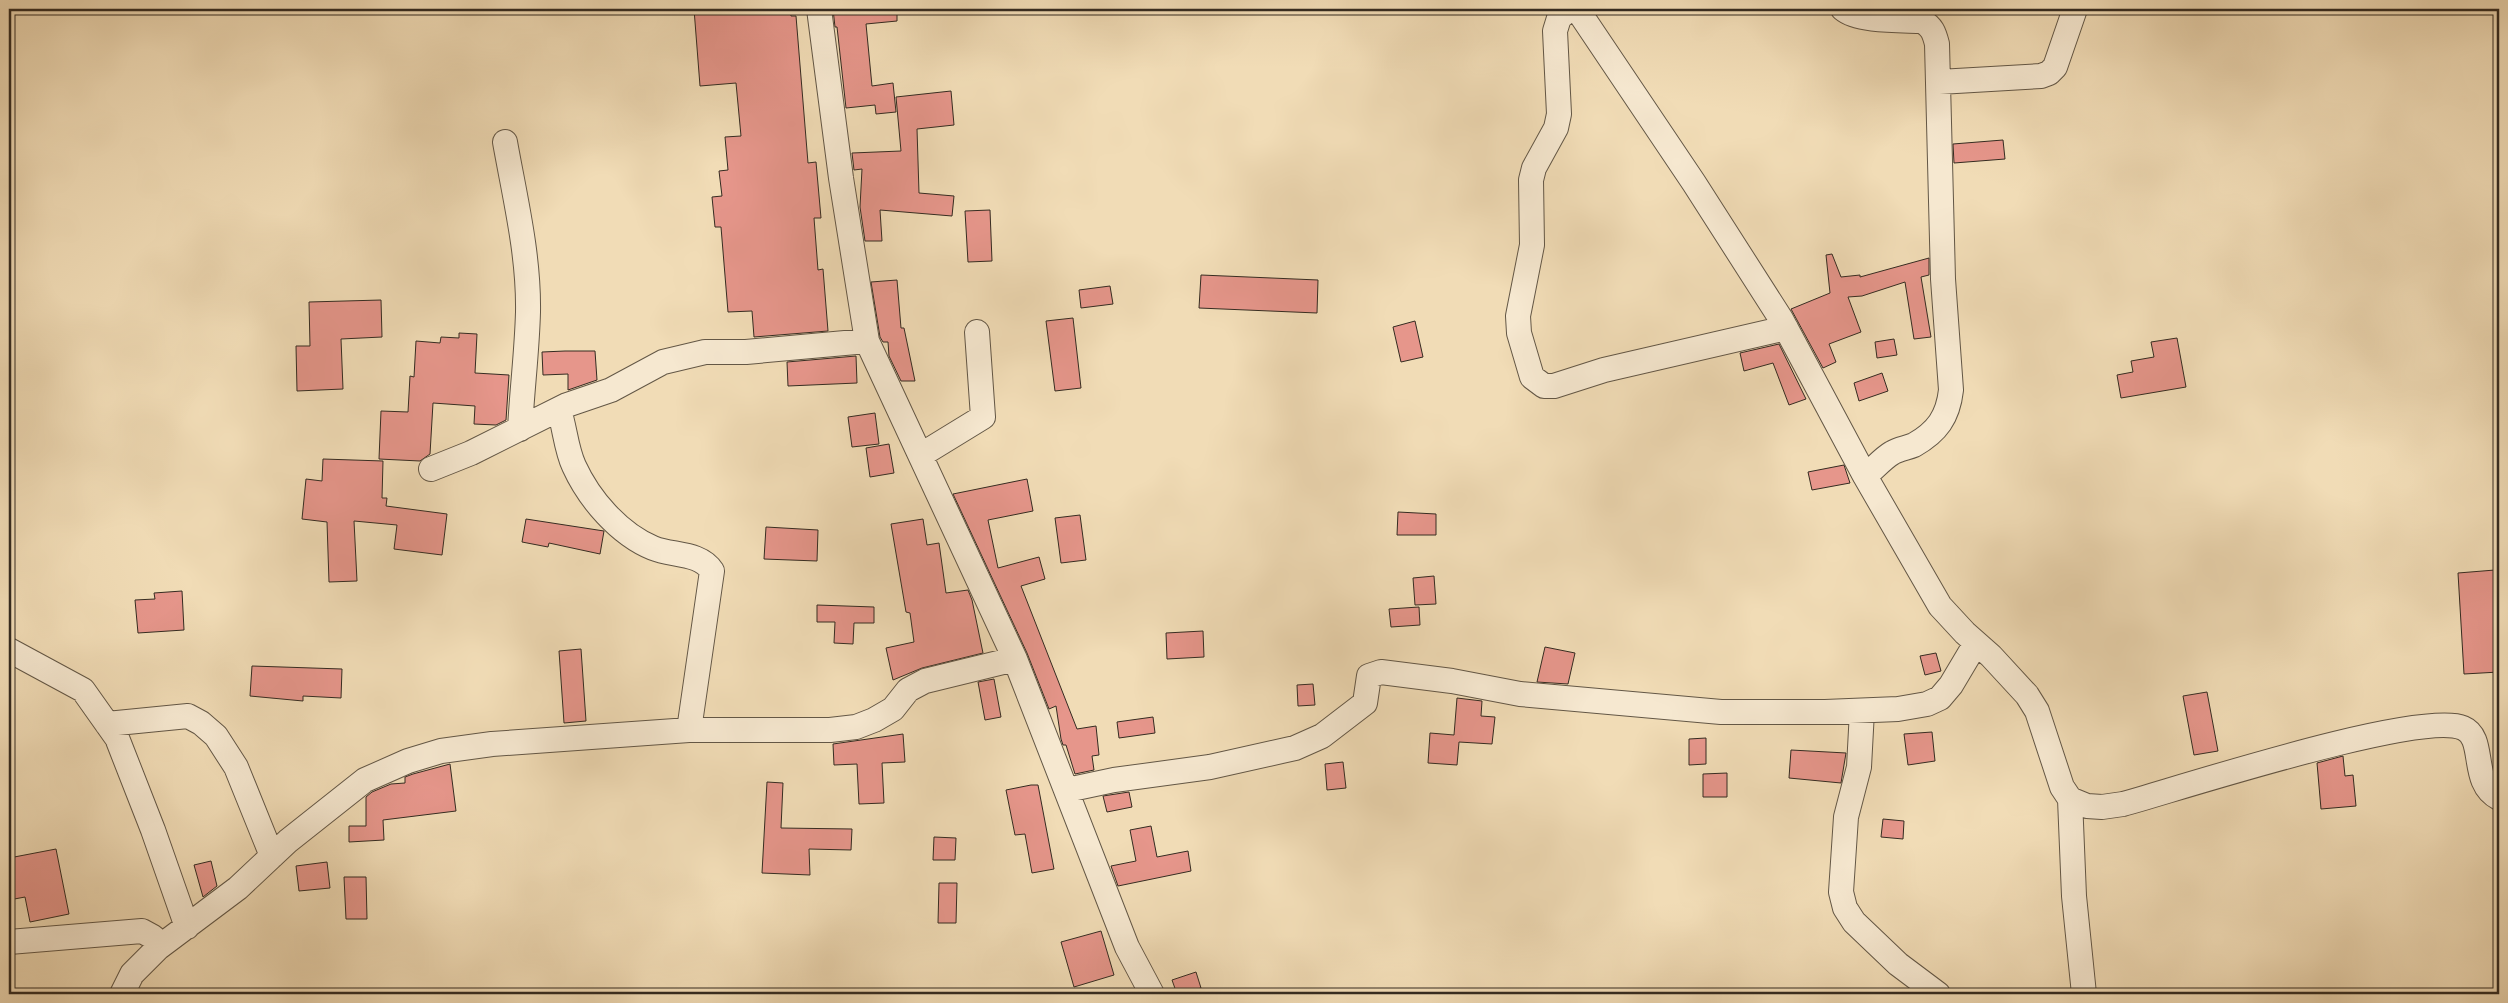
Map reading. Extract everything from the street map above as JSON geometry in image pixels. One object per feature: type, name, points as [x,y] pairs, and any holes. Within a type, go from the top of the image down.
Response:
[{"type":"street","points":[[819,9],[840,178],[867,341],[1015,659],[1127,946],[1152,994]]},
{"type":"street","points":[[1570,9],[1558,18],[1555,31],[1558,114],[1556,128],[1534,168],[1531,180],[1532,245],[1518,316],[1519,333],[1532,378],[1544,386],[1554,386],[1604,370],[1786,328]]},
{"type":"street","points":[[1577,9],[1694,183],[1786,328],[1865,476],[1940,606],[2027,695],[2037,711],[2062,787],[2070,799],[2074,896],[2084,994]]},
{"type":"street","points":[[1843,9],[1850,14],[1863,17],[1922,21],[1930,26],[1937,44],[1939,82],[1943,279],[1951,390],[1949,407],[1944,420],[1932,432],[1913,445],[1892,453],[1865,476]]},
{"type":"street","points":[[1939,82],[2027,78],[2049,73],[2055,67],[2075,9]]},
{"type":"street","points":[[505,142],[523,243],[528,312],[520,429]]},
{"type":"street","points":[[921,455],[983,417],[977,332]]},
{"type":"street","points":[[432,469],[471,453],[559,410],[611,390],[664,362],[705,352],[746,352],[867,341]]},
{"type":"street","points":[[559,410],[573,465],[595,500],[622,529],[639,541],[654,548],[694,558],[709,566],[712,571],[712,589],[689,730]]},
{"type":"street","points":[[1067,790],[1114,780],[1241,761],[1311,742],[1365,703],[1369,676],[1381,672],[1452,681],[1520,694],[1721,712],[1862,711],[1898,709],[1927,704],[1940,698],[1951,685],[1976,643]]},
{"type":"street","points":[[9,650],[83,690],[107,724],[126,758],[187,927]]},
{"type":"street","points":[[122,994],[132,974],[158,948],[238,888],[272,856],[365,780],[408,761],[441,751],[492,744],[689,730],[830,730],[856,727],[874,720],[893,709],[908,690],[925,682],[1015,659]]},
{"type":"street","points":[[1862,711],[1859,767],[1846,817],[1841,892],[1845,908],[1854,922],[1898,964],[1938,994]]},
{"type":"street","points":[[107,724],[188,716],[201,722],[216,736],[236,767],[272,856]]},
{"type":"street","points":[[2070,799],[2087,806],[2123,804],[2316,749],[2412,727],[2441,725],[2462,727],[2471,733],[2475,740],[2481,775],[2486,787],[2493,795],[2499,798]]},
{"type":"street","points":[[9,942],[142,931],[153,937],[158,948]]},
{"type":"building","points":[[694,9],[790,9],[791,16],[796,16],[808,163],[816,162],[821,218],[814,218],[818,270],[823,269],[828,331],[754,337],[752,311],[728,312],[721,227],[715,227],[712,197],[722,196],[719,171],[728,170],[725,137],[741,136],[736,83],[700,86]]},
{"type":"building","points":[[833,9],[897,9],[897,21],[866,24],[872,86],[893,83],[896,112],[876,114],[875,105],[846,108],[837,27],[835,27]]},
{"type":"building","points":[[951,91],[954,125],[917,129],[919,193],[954,196],[952,216],[880,210],[882,241],[865,241],[860,207],[862,169],[854,170],[852,153],[901,151],[896,97]]},
{"type":"building","points":[[2003,140],[2005,159],[1954,163],[1953,144]]},
{"type":"building","points":[[990,210],[992,261],[968,262],[965,211]]},
{"type":"building","points":[[1832,254],[1841,277],[1860,275],[1860,277],[1929,258],[1929,275],[1921,277],[1931,337],[1914,339],[1905,282],[1862,296],[1848,297],[1861,332],[1829,344],[1836,362],[1823,368],[1791,309],[1830,293],[1826,255]]},
{"type":"building","points":[[1201,275],[1318,280],[1317,313],[1199,308]]},
{"type":"building","points":[[897,280],[901,328],[904,328],[915,381],[901,381],[889,356],[888,342],[883,342],[880,337],[871,282]]},
{"type":"building","points":[[1110,286],[1113,304],[1081,308],[1079,290]]},
{"type":"building","points":[[381,300],[382,337],[341,339],[343,389],[297,391],[296,346],[310,346],[309,302]]},
{"type":"building","points":[[1073,318],[1081,388],[1055,391],[1046,321]]},
{"type":"building","points":[[1415,321],[1423,357],[1401,362],[1393,327]]},
{"type":"building","points":[[459,333],[477,334],[475,373],[509,375],[506,420],[496,425],[474,424],[475,406],[433,403],[430,454],[420,461],[379,459],[381,411],[408,412],[410,376],[414,377],[416,341],[440,343],[441,337],[459,338]]},
{"type":"building","points":[[2177,338],[2186,387],[2121,398],[2117,375],[2133,372],[2131,361],[2154,357],[2151,342]]},
{"type":"building","points":[[1894,339],[1897,355],[1877,358],[1875,342]]},
{"type":"building","points":[[1779,344],[1806,399],[1789,405],[1773,363],[1744,371],[1740,353]]},
{"type":"building","points":[[595,351],[597,380],[568,390],[568,374],[543,375],[542,352]]},
{"type":"building","points":[[856,356],[857,383],[788,386],[787,362]]},
{"type":"building","points":[[1882,373],[1888,391],[1859,401],[1854,383]]},
{"type":"building","points":[[875,413],[879,444],[852,447],[848,417]]},
{"type":"building","points":[[889,444],[894,473],[870,477],[866,448]]},
{"type":"building","points":[[323,459],[383,461],[382,498],[387,498],[386,506],[447,514],[442,555],[394,549],[397,525],[354,521],[357,581],[329,582],[327,522],[302,519],[306,479],[322,481]]},
{"type":"building","points":[[1844,465],[1850,483],[1812,490],[1808,472]]},
{"type":"building","points":[[1027,479],[1033,511],[988,520],[998,568],[1039,557],[1045,579],[1021,586],[1077,729],[1096,726],[1099,755],[1092,756],[1094,770],[1075,774],[1066,745],[1063,745],[1061,739],[1056,706],[1049,709],[1027,653],[953,494]]},
{"type":"building","points":[[1398,512],[1436,514],[1436,535],[1397,535]]},
{"type":"building","points":[[1080,515],[1086,560],[1061,563],[1055,518]]},
{"type":"building","points":[[526,519],[604,531],[600,554],[549,543],[548,547],[522,542]]},
{"type":"building","points":[[923,519],[927,545],[939,543],[946,593],[968,590],[972,600],[983,653],[922,668],[893,680],[886,648],[914,642],[910,613],[906,612],[891,524]]},
{"type":"building","points":[[766,527],[818,530],[817,561],[764,559]]},
{"type":"building","points":[[2495,570],[2499,672],[2464,674],[2458,573]]},
{"type":"building","points":[[1434,576],[1436,604],[1415,605],[1413,578]]},
{"type":"building","points":[[182,591],[184,630],[138,633],[135,600],[155,599],[154,593]]},
{"type":"building","points":[[817,605],[874,607],[874,623],[854,623],[853,644],[834,643],[835,622],[817,622]]},
{"type":"building","points":[[1419,607],[1420,625],[1391,627],[1389,609]]},
{"type":"building","points":[[1203,631],[1204,657],[1167,659],[1166,633]]},
{"type":"building","points":[[1545,647],[1575,653],[1568,684],[1537,682]]},
{"type":"building","points":[[581,649],[586,721],[564,723],[559,651]]},
{"type":"building","points":[[1936,653],[1941,671],[1925,675],[1920,656]]},
{"type":"building","points":[[252,666],[342,669],[341,698],[303,696],[303,701],[250,696]]},
{"type":"building","points":[[994,679],[1001,717],[985,720],[978,682]]},
{"type":"building","points":[[1313,684],[1315,705],[1298,706],[1297,685]]},
{"type":"building","points":[[2207,692],[2218,751],[2194,755],[2183,696]]},
{"type":"building","points":[[1457,698],[1482,701],[1481,716],[1495,717],[1492,744],[1459,742],[1457,765],[1428,763],[1430,733],[1454,735]]},
{"type":"building","points":[[1153,717],[1155,733],[1119,738],[1117,722]]},
{"type":"building","points":[[1932,732],[1935,761],[1908,765],[1904,734]]},
{"type":"building","points":[[903,734],[905,762],[882,763],[884,803],[859,804],[857,764],[834,765],[833,744]]},
{"type":"building","points":[[1706,738],[1706,764],[1689,765],[1689,739]]},
{"type":"building","points":[[1791,750],[1846,753],[1841,783],[1789,778]]},
{"type":"building","points":[[2343,756],[2345,776],[2353,775],[2356,806],[2321,809],[2317,763]]},
{"type":"building","points":[[1343,762],[1346,788],[1327,790],[1325,764]]},
{"type":"building","points":[[450,764],[456,811],[383,820],[384,840],[349,842],[349,826],[366,826],[366,797],[372,792],[391,784],[405,783],[405,777],[413,774]]},
{"type":"building","points":[[1727,773],[1727,797],[1703,797],[1703,774]]},
{"type":"building","points":[[767,782],[783,783],[781,828],[852,829],[851,850],[809,849],[810,875],[762,873]]},
{"type":"building","points":[[1038,785],[1054,869],[1032,873],[1025,834],[1015,835],[1006,790]]},
{"type":"building","points":[[1129,792],[1132,807],[1107,812],[1103,796]]},
{"type":"building","points":[[1883,819],[1904,821],[1903,839],[1881,837]]},
{"type":"building","points":[[1151,826],[1157,857],[1188,851],[1191,871],[1118,886],[1111,866],[1136,861],[1130,830]]},
{"type":"building","points":[[934,837],[956,838],[955,860],[933,860]]},
{"type":"building","points":[[56,849],[69,914],[30,922],[25,897],[9,900],[9,858]]},
{"type":"building","points":[[211,861],[217,886],[203,897],[194,865]]},
{"type":"building","points":[[327,862],[330,888],[299,891],[296,866]]},
{"type":"building","points":[[344,877],[366,877],[367,919],[346,919]]},
{"type":"building","points":[[939,883],[957,883],[956,923],[938,923]]},
{"type":"building","points":[[1101,931],[1114,975],[1074,987],[1061,942]]},
{"type":"building","points":[[1196,972],[1201,988],[1177,994],[1172,980]]}]
